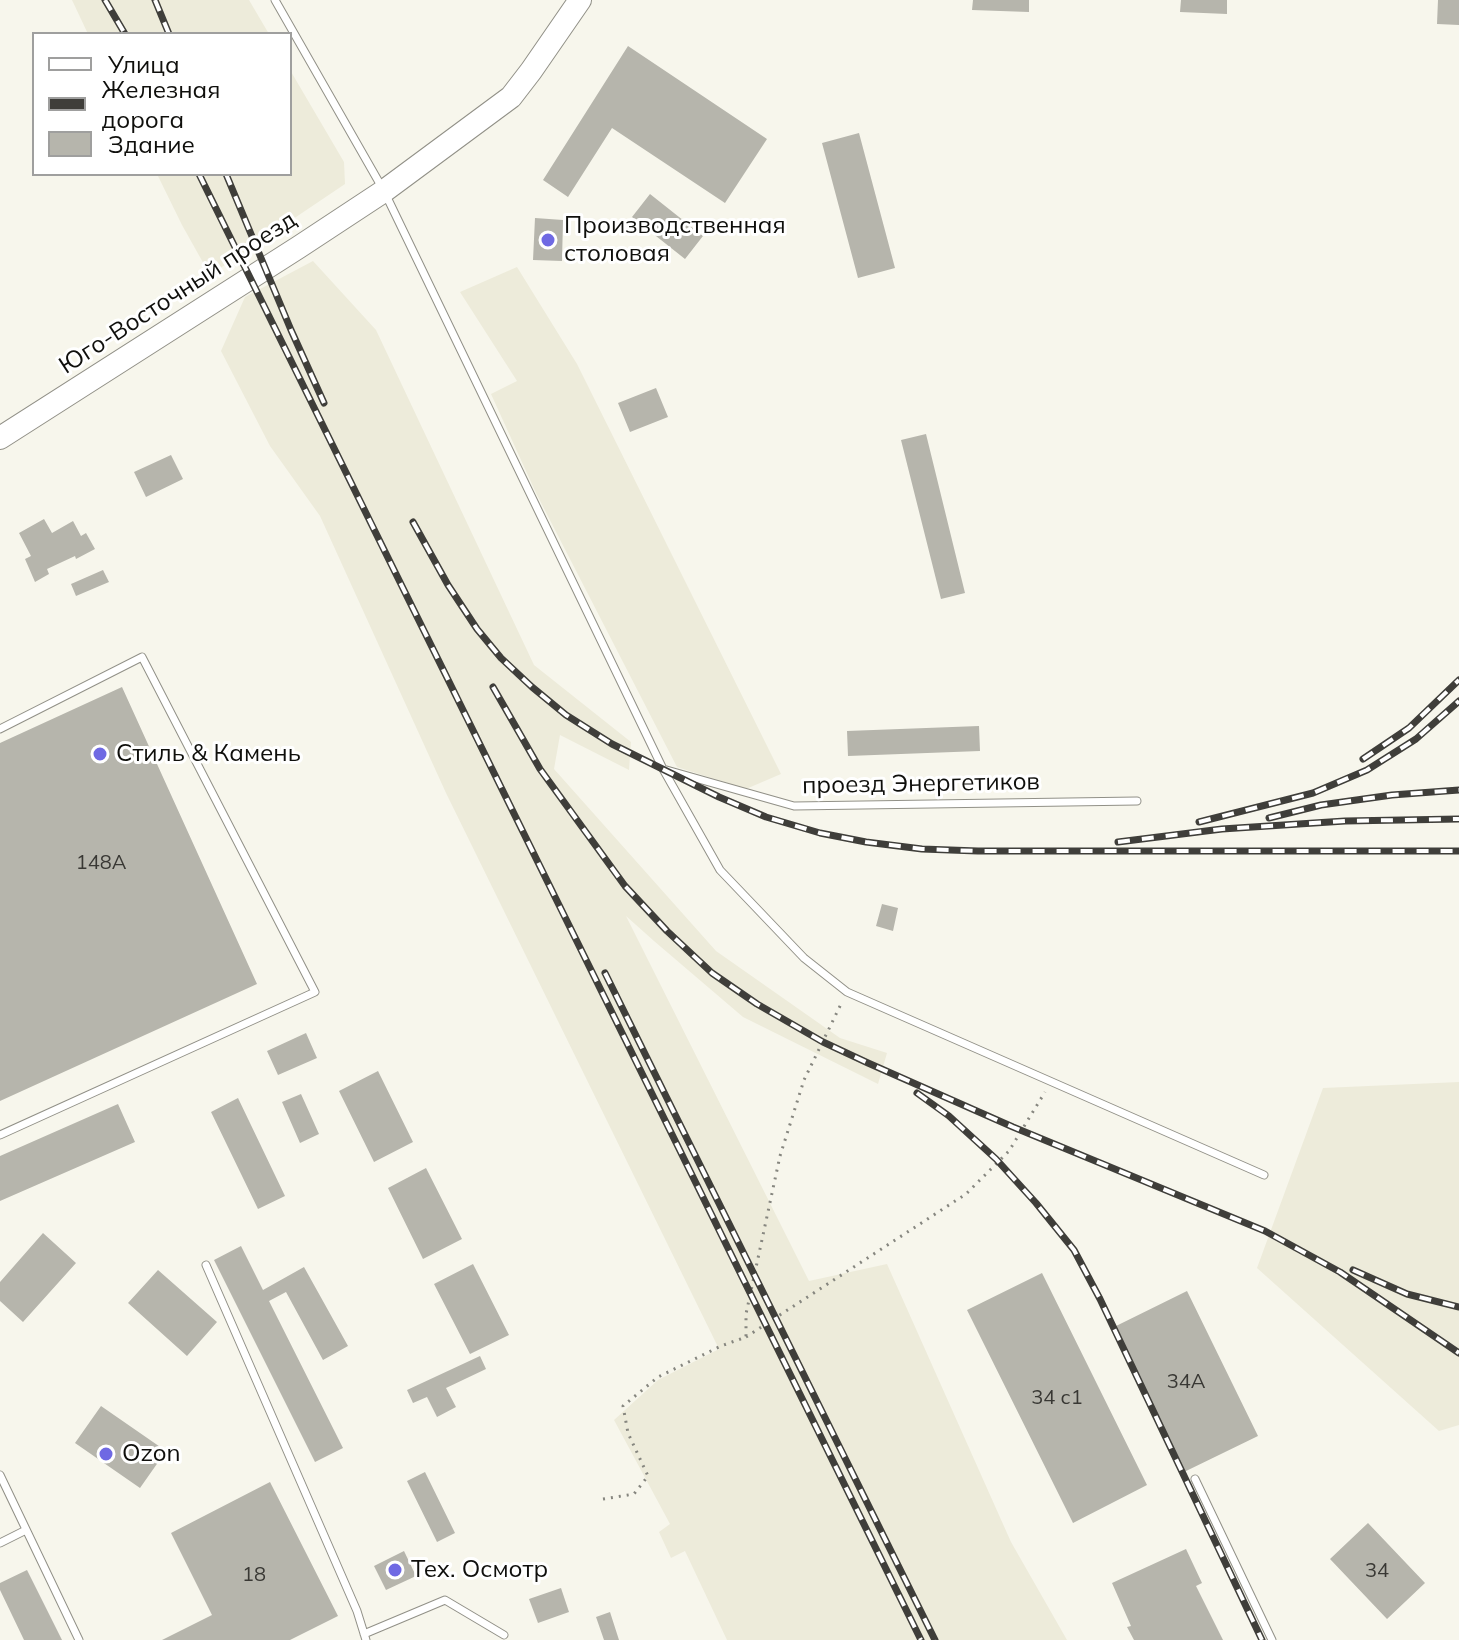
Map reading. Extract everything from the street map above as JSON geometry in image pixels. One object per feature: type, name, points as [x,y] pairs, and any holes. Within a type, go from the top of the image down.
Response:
[{"type":"main road","name":"Юго-Восточный проезд","points":[[0,438],[384,191],[511,97],[580,0]]},
{"type":"lane","points":[[275,0],[384,191],[663,769],[720,870],[804,958],[847,992],[1264,1175]]},
{"type":"lane","points":[[0,729],[142,657],[315,992],[0,1135]]},
{"type":"lane","name":"проезд Энергетиков","points":[[663,769],[794,806],[1137,801]]},
{"type":"lane","points":[[206,1265],[357,1611],[365,1637],[445,1600],[504,1635]]},
{"type":"lane","points":[[0,1475],[79,1640]]},
{"type":"lane","points":[[1195,1479],[1272,1640]]},
{"type":"lane","points":[[0,1543],[26,1530]]},
{"type":"path","points":[[746,1337],[746,1314],[780,1156],[804,1080],[847,992]]},
{"type":"path","points":[[603,1499],[634,1494],[648,1476],[628,1433],[623,1406],[658,1377],[746,1337],[966,1194],[1009,1151],[1052,1082]]},
{"type":"shaded area","points":[[72,0],[249,0],[268,32],[87,32]]},
{"type":"shaded area","points":[[292,73],[344,162],[345,184],[210,275],[158,176],[292,176]]},
{"type":"shaded area","points":[[313,261],[376,330],[534,665],[631,742],[629,770],[560,735],[554,769],[716,951],[840,1038],[887,1053],[878,1084],[743,1017],[626,916],[809,1281],[887,1264],[1011,1542],[1067,1640],[727,1640],[685,1551],[671,1558],[659,1532],[670,1524],[614,1420],[658,1380],[719,1349],[446,793],[320,516],[270,446],[221,351],[245,297]]},
{"type":"shaded area","points":[[517,267],[577,364],[781,774],[746,789],[677,767],[536,493],[491,394],[517,381],[460,292]]},
{"type":"shaded area","points":[[1459,1082],[1459,1425],[1439,1431],[1257,1268],[1323,1088]]},
{"type":"building","points":[[973,0],[1029,0],[1029,12],[972,10]]},
{"type":"building","points":[[1181,0],[1227,0],[1227,14],[1180,12]]},
{"type":"building","points":[[1438,0],[1459,0],[1459,25],[1437,24]]},
{"type":"building","points":[[628,46],[767,139],[725,203],[612,128],[568,197],[543,180]]},
{"type":"building","points":[[859,133],[895,268],[858,278],[822,143]]},
{"type":"building","points":[[650,194],[703,236],[685,259],[632,217]]},
{"type":"building","name":"Производственная столовая","points":[[535,218],[563,220],[562,261],[533,260]]},
{"type":"building","points":[[656,388],[668,417],[630,432],[618,403]]},
{"type":"building","points":[[926,434],[965,593],[941,599],[901,440]]},
{"type":"building","points":[[171,455],[183,479],[146,497],[134,472]]},
{"type":"building","points":[[44,519],[52,533],[73,521],[81,536],[86,533],[95,549],[47,569],[49,574],[35,582],[25,559],[31,556],[19,533]]},
{"type":"building","points":[[103,570],[109,582],[76,596],[71,584]]},
{"type":"building","points":[[122,687],[257,984],[0,1101],[0,743]]},
{"type":"building","points":[[979,726],[980,751],[848,756],[847,731]]},
{"type":"building","points":[[882,904],[898,908],[893,931],[876,926]]},
{"type":"building","points":[[306,1033],[317,1058],[278,1075],[267,1051]]},
{"type":"building","points":[[378,1071],[413,1142],[374,1162],[339,1091]]},
{"type":"building","points":[[301,1094],[319,1134],[300,1143],[282,1102]]},
{"type":"building","points":[[238,1098],[285,1196],[258,1209],[211,1112]]},
{"type":"building","points":[[118,1104],[135,1142],[0,1201],[0,1156]]},
{"type":"building","points":[[426,1168],[462,1239],[423,1259],[388,1188]]},
{"type":"building","points":[[43,1233],[76,1263],[23,1322],[0,1301],[0,1282]]},
{"type":"building","points":[[241,1246],[263,1290],[304,1267],[348,1346],[323,1360],[286,1292],[269,1301],[343,1448],[315,1462],[214,1260]]},
{"type":"building","points":[[473,1264],[509,1335],[470,1354],[434,1284]]},
{"type":"building","points":[[158,1270],[217,1322],[187,1356],[128,1303]]},
{"type":"building","points":[[1042,1273],[1147,1485],[1073,1523],[967,1310]]},
{"type":"building","points":[[1187,1291],[1258,1436],[1184,1472],[1114,1327]]},
{"type":"building","points":[[480,1356],[486,1369],[446,1388],[456,1407],[437,1417],[427,1397],[413,1403],[407,1390]]},
{"type":"building","points":[[101,1406],[166,1451],[140,1488],[75,1443]]},
{"type":"building","points":[[425,1472],[455,1533],[437,1542],[407,1481]]},
{"type":"building","points":[[270,1482],[338,1616],[290,1640],[162,1640],[212,1615],[171,1533]]},
{"type":"building","points":[[1368,1523],[1425,1583],[1387,1619],[1330,1559]]},
{"type":"building","points":[[1186,1549],[1202,1583],[1196,1586],[1223,1640],[1134,1640],[1112,1583]]},
{"type":"building","name":"Тех. Осмотр","points":[[404,1551],[416,1576],[386,1590],[374,1566]]},
{"type":"building","points":[[27,1570],[62,1640],[24,1640],[0,1590],[0,1583]]},
{"type":"building","points":[[561,1588],[569,1612],[538,1623],[529,1599]]},
{"type":"building","points":[[610,1612],[619,1640],[604,1640],[596,1617]]},
{"type":"railway","points":[[105,0],[124,32]]},
{"type":"railway","points":[[155,0],[168,32]]},
{"type":"railway","points":[[200,176],[921,1640]]},
{"type":"railway","points":[[227,176],[324,403]]},
{"type":"railway","points":[[413,522],[477,629],[501,658],[532,687],[566,715],[612,744],[766,817],[820,833],[922,849],[1459,851]]},
{"type":"railway","points":[[1363,759],[1409,728],[1459,680]]},
{"type":"railway","points":[[493,687],[540,769],[625,886],[712,973],[757,1004],[823,1042],[868,1063],[1013,1127],[1265,1231],[1340,1272],[1459,1353]]},
{"type":"railway","points":[[1199,822],[1313,793],[1367,770],[1416,739],[1459,701]]},
{"type":"railway","points":[[1269,818],[1321,805],[1459,790]]},
{"type":"railway","points":[[1118,842],[1222,829],[1345,821],[1459,819]]},
{"type":"railway","points":[[605,973],[935,1640]]},
{"type":"railway","points":[[917,1093],[949,1116],[996,1159],[1074,1250],[1262,1640]]},
{"type":"railway","points":[[1353,1270],[1407,1294],[1459,1307]]},
{"type":"place","name":"Производственная столовая","points":[[548,240]]},
{"type":"place","name":"Стиль & Камень","points":[[100,754]]},
{"type":"place","name":"Ozon","points":[[106,1454]]},
{"type":"place","name":"Тех. Осмотр","points":[[395,1570]]}]
